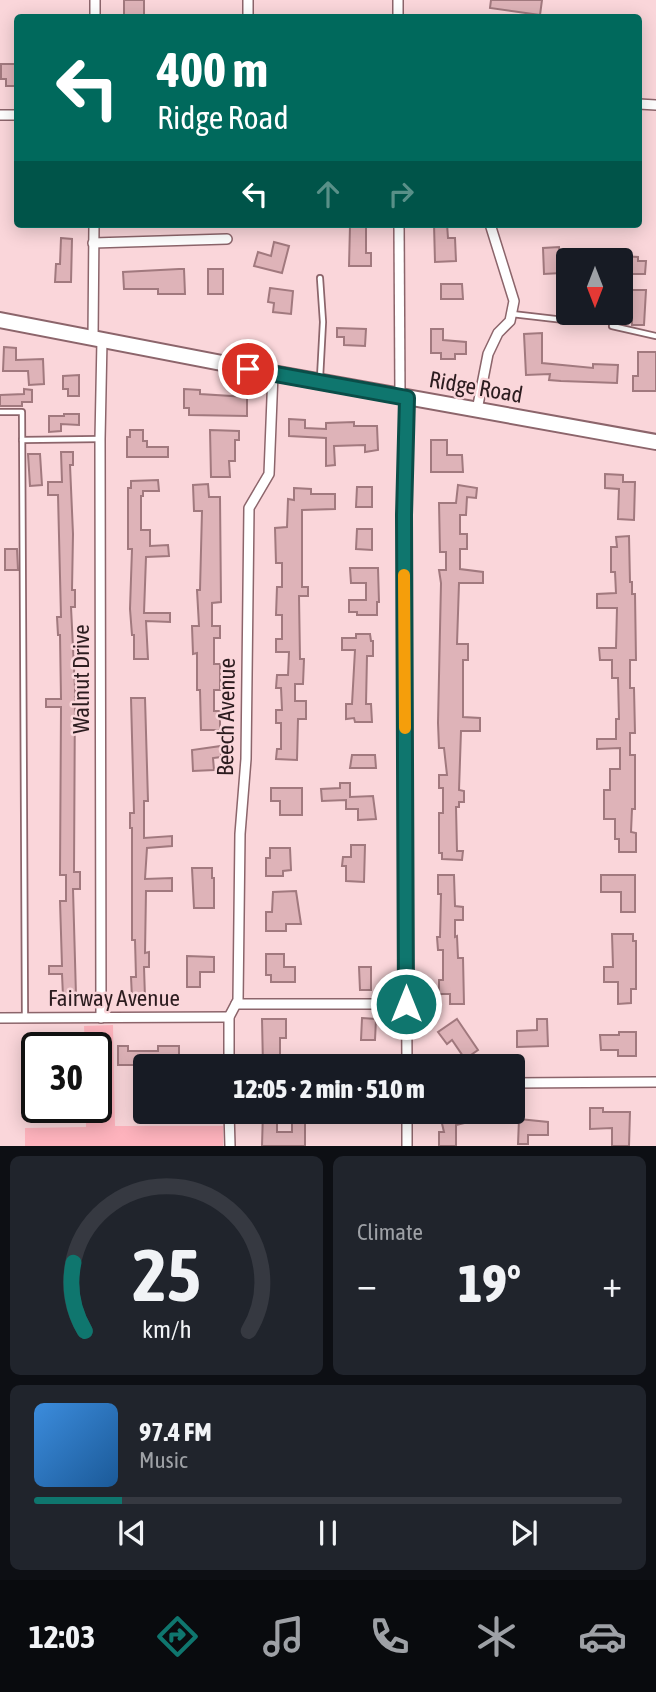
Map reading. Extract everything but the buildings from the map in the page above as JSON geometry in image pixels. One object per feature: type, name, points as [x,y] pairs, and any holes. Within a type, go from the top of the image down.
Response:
[{"type":"main road","name":"Ridge Road","points":[[0,320],[320,382],[656,442]]},
{"type":"street","name":"Walnut Drive","points":[[94,228],[100,439],[101,1018]]},
{"type":"street","points":[[399,228],[404,397],[407,1054]]},
{"type":"street","points":[[477,410],[488,354],[498,333],[510,321],[514,301],[491,228]]},
{"type":"street","points":[[93,243],[228,239]]},
{"type":"street","name":"Beech Avenue","points":[[229,1054],[229,1017],[238,1000],[240,834],[246,759],[249,508],[270,474],[273,373]]},
{"type":"street","points":[[236,1004],[406,1004]]},
{"type":"street","name":"Fairway Avenue","points":[[0,1018],[229,1017]]},
{"type":"street","points":[[525,1083],[656,1082]]},
{"type":"street","points":[[229,1124],[230,1146]]},
{"type":"street","points":[[407,1124],[407,1146]]},
{"type":"lane","points":[[320,278],[323,321],[320,382]]},
{"type":"lane","points":[[512,314],[556,319]]},
{"type":"lane","points":[[612,326],[656,336]]},
{"type":"lane","points":[[0,412],[22,412],[25,1018]]},
{"type":"lane","points":[[22,440],[100,439]]},
{"type":"shaded area","points":[[113,1025],[115,1126],[223,1126],[223,1146],[25,1146],[25,1128],[86,1127],[86,1123],[112,1123],[112,1032],[84,1032],[84,1026]]},
{"type":"slow traffic","points":[[404,575],[405,728]]},
{"type":"route","points":[[248,369],[407,398],[404,515],[406,1004]]}]
